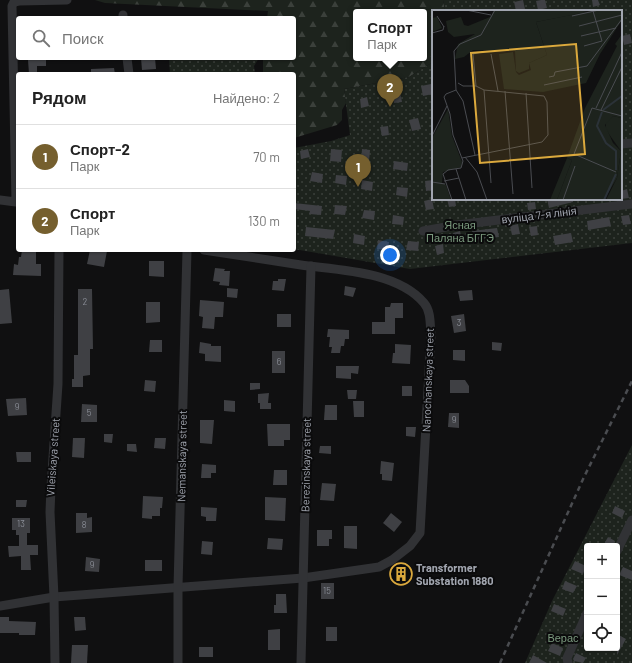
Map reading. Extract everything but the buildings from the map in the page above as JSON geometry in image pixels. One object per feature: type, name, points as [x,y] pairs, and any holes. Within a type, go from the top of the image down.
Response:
[{"type":"street","points":[[16,163],[12,6],[14,2],[19,1],[67,0]]},
{"type":"street","points":[[127,60],[129,72]]},
{"type":"street","points":[[622,144],[632,143]]},
{"type":"street","points":[[0,200],[16,202]]},
{"type":"street","name":"вуліца 7-я лінія","points":[[423,231],[456,225],[632,204]]},
{"type":"street","name":"Vileiskaya street","points":[[55,663],[50,499],[58,384],[59,252]]},
{"type":"street","name":"Nemanskaya street","points":[[178,663],[178,587],[186,252]]},
{"type":"street","name":"Narochanskaya street","points":[[217,252],[371,275],[404,287],[413,292],[425,304],[430,317],[431,335],[420,533],[410,546],[392,560],[379,567],[303,578]]},
{"type":"street","name":"Berezinskaya street","points":[[301,663],[310,266]]},
{"type":"street","points":[[620,545],[632,520]]},
{"type":"street","points":[[0,606],[54,597],[303,578]]},
{"type":"street","points":[[568,663],[567,658],[586,615]]},
{"type":"green space","points":[[95,0],[443,0],[445,10],[432,10],[432,63],[409,77],[344,89],[346,103],[342,110],[342,120],[337,125],[296,137],[296,72],[263,72],[263,60],[296,60],[296,16],[267,16],[268,11],[105,3]]},
{"type":"green space","name":"Ясная Паляна БГГЭ","points":[[443,0],[632,0],[632,243],[410,269],[296,249],[296,148],[331,141],[350,135],[344,89],[409,77],[432,63],[432,200],[622,200],[622,10],[445,10]]},
{"type":"green space","points":[[169,60],[258,60],[254,66],[255,72],[170,72]]},
{"type":"green space","name":"Верас","points":[[632,445],[632,663],[525,663],[552,601]]},
{"type":"railway","points":[[500,663],[584,477],[632,381]]},
{"type":"place","name":"Спорт","points":[[390,107]]},
{"type":"place","name":"Спорт-2","points":[[358,187]]},
{"type":"place","name":"Transformer Substation 1880","points":[[401,574]]}]
